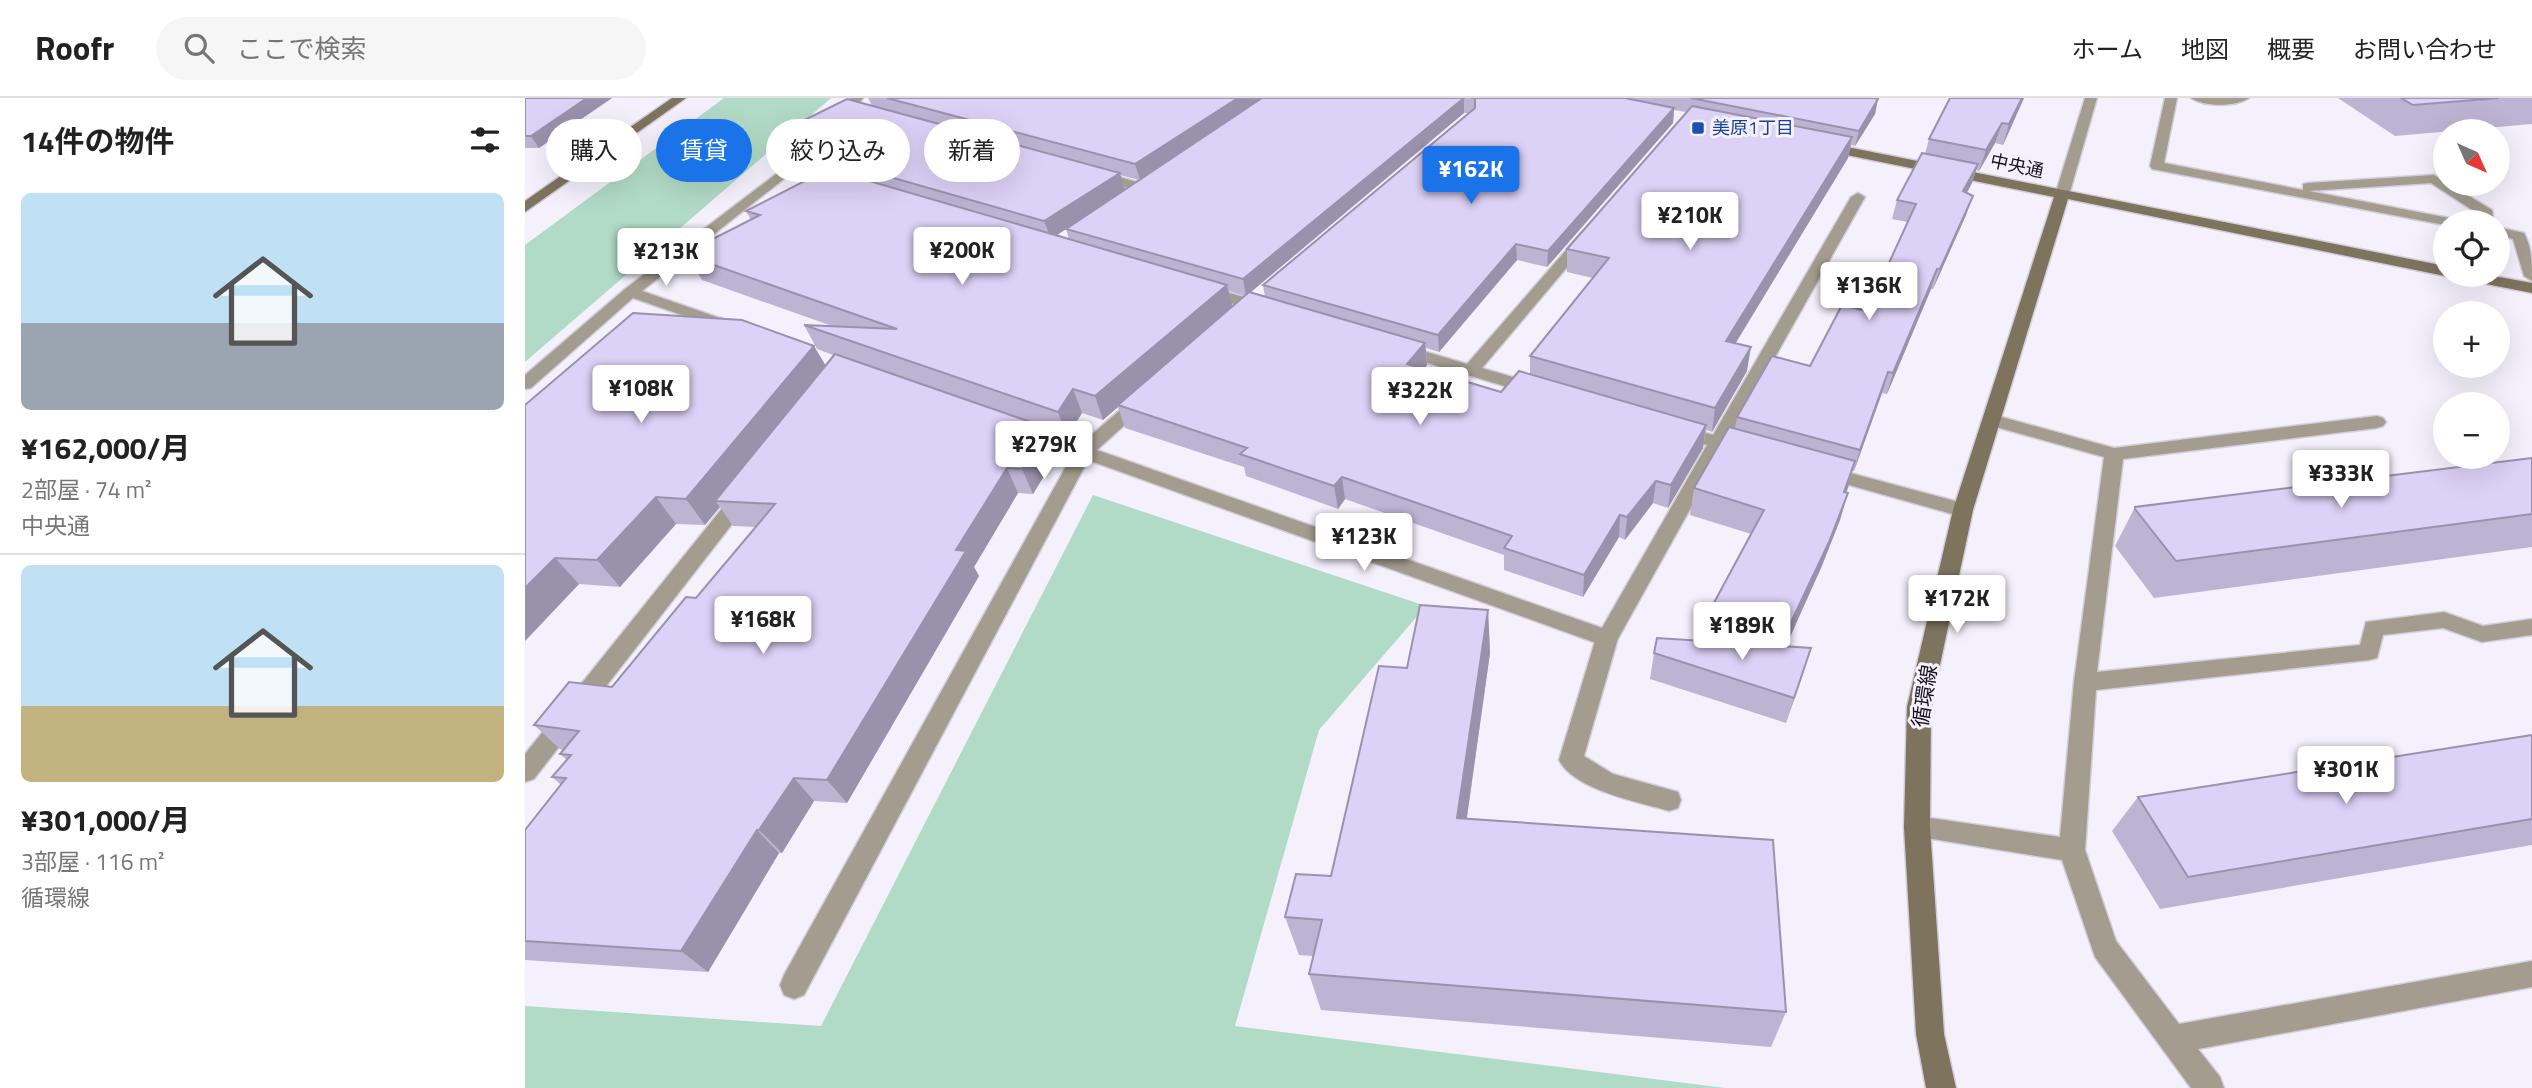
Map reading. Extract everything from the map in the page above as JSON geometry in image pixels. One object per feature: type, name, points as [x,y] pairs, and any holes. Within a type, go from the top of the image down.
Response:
[{"type":"street","points":[[525,208],[680,98]]},
{"type":"street","points":[[857,98],[850,108],[890,119]]},
{"type":"street","points":[[2062,195],[2091,98]]},
{"type":"street","points":[[2171,98],[2157,166],[2433,219]]},
{"type":"street","points":[[2197,98],[2243,98]]},
{"type":"street","name":"中央通","points":[[1804,142],[2433,269]]},
{"type":"street","points":[[525,384],[631,292],[788,169],[855,189]]},
{"type":"street","points":[[1076,169],[1143,188]]},
{"type":"street","points":[[2278,189],[2434,179],[2482,210]]},
{"type":"street","name":"循環線","points":[[1941,1088],[1930,1034],[1917,827],[1919,707],[1963,510],[2062,195]]},
{"type":"street","points":[[1669,800],[1606,783],[1571,760],[1607,638],[1858,197]]},
{"type":"street","points":[[1471,370],[1593,227]]},
{"type":"street","points":[[2510,234],[2519,236],[2528,249],[2532,276]]},
{"type":"street","points":[[2510,284],[2532,288]]},
{"type":"street","points":[[1185,285],[1277,312]]},
{"type":"street","points":[[1230,323],[1272,286]]},
{"type":"street","points":[[631,292],[744,331]]},
{"type":"street","points":[[1380,343],[1549,393]]},
{"type":"street","points":[[794,985],[1083,452],[1157,387]]},
{"type":"street","points":[[1991,420],[2115,454],[2377,422]]},
{"type":"street","points":[[1008,425],[1607,638]]},
{"type":"street","points":[[1666,427],[1758,454]]},
{"type":"street","points":[[2115,454],[2085,682],[2072,850],[2105,948],[2209,1088]]},
{"type":"street","points":[[1811,468],[1963,510]]},
{"type":"street","points":[[525,772],[759,476]]},
{"type":"street","points":[[2085,682],[2368,652],[2375,628],[2444,620],[2482,634],[2532,627]]},
{"type":"street","points":[[1917,827],[2072,850]]},
{"type":"street","points":[[2173,1040],[2532,974]]},
{"type":"green space","points":[[724,98],[831,98],[807,119],[766,119],[766,154],[752,166],[752,119],[696,119]]},
{"type":"green space","points":[[656,148],[656,182],[734,182],[525,362],[525,245],[610,182],[642,182],[642,159]]},
{"type":"green space","points":[[1093,495],[1426,606],[1319,730],[1235,1026],[1725,1088],[525,1088],[525,1006],[821,1026]]},
{"type":"building","points":[[525,98],[587,98],[556,119],[546,119],[546,126],[531,136],[525,136]]},
{"type":"building","points":[[887,98],[1238,98],[1135,164],[1020,133],[1020,119],[966,119]]},
{"type":"building","points":[[1262,98],[1464,98],[1243,279],[1066,229]]},
{"type":"building","points":[[1475,98],[1625,98],[1674,108],[1548,251],[1516,244],[1438,335],[1263,285],[1475,108]]},
{"type":"building","points":[[1691,98],[1874,98],[1878,99],[1859,131]]},
{"type":"building","points":[[1950,98],[2022,98],[2009,124],[2002,123],[1986,150],[1929,139]]},
{"type":"building","points":[[2401,98],[2499,98],[2413,105]]},
{"type":"building","points":[[847,99],[924,120],[924,182],[1020,182],[1020,146],[1120,173],[1044,221],[908,182],[910,182],[910,119],[806,119]]},
{"type":"building","points":[[1692,106],[1852,137],[1726,341],[1751,347],[1715,408],[1530,356],[1609,258],[1567,249]]},
{"type":"building","points":[[1922,153],[1978,164],[1963,191],[1973,196],[1940,269],[1937,269],[1893,373],[1888,372],[1860,450],[1737,417],[1772,356],[1810,366],[1842,305],[1867,311],[1916,204],[1897,200]]},
{"type":"building","points":[[803,182],[873,182],[1227,285],[1095,396],[1073,389],[1058,412],[804,325],[897,329],[688,256],[710,245],[705,243],[760,215],[746,211]]},
{"type":"building","points":[[1249,292],[1425,343],[1407,364],[1501,392],[1519,371],[1706,425],[1671,485],[1656,481],[1627,517],[1620,515],[1584,575],[1504,548],[1512,536],[1342,477],[1334,486],[1240,454],[1247,448],[1118,405]]},
{"type":"building","points":[[633,313],[742,320],[814,346],[686,499],[656,497],[597,560],[555,558],[525,588],[525,405]]},
{"type":"building","points":[[835,354],[1048,428],[1022,469],[1007,468],[956,550],[966,551],[827,780],[794,778],[757,830],[681,951],[525,941],[525,830],[566,778],[552,777],[571,755],[560,754],[579,731],[534,725],[569,682],[612,687],[686,597],[696,598],[775,504],[715,501]]},
{"type":"building","points":[[1729,427],[1855,461],[1844,492],[1848,493],[1829,542],[1784,637],[1709,612],[1764,510],[1694,488]]},
{"type":"building","points":[[2532,458],[2532,514],[2176,561],[2135,509],[2443,469],[2510,469],[2510,461]]},
{"type":"building","points":[[1420,605],[1488,610],[1457,818],[1773,840],[1786,1012],[1309,974],[1322,920],[1285,917],[1296,874],[1331,876],[1379,666],[1407,668]]},
{"type":"building","points":[[1657,638],[1811,648],[1794,698],[1654,653]]},
{"type":"building","points":[[2532,735],[2532,819],[2188,877],[2138,797]]},
{"type":"place","name":"美原1丁目","points":[[1698,128]]}]
